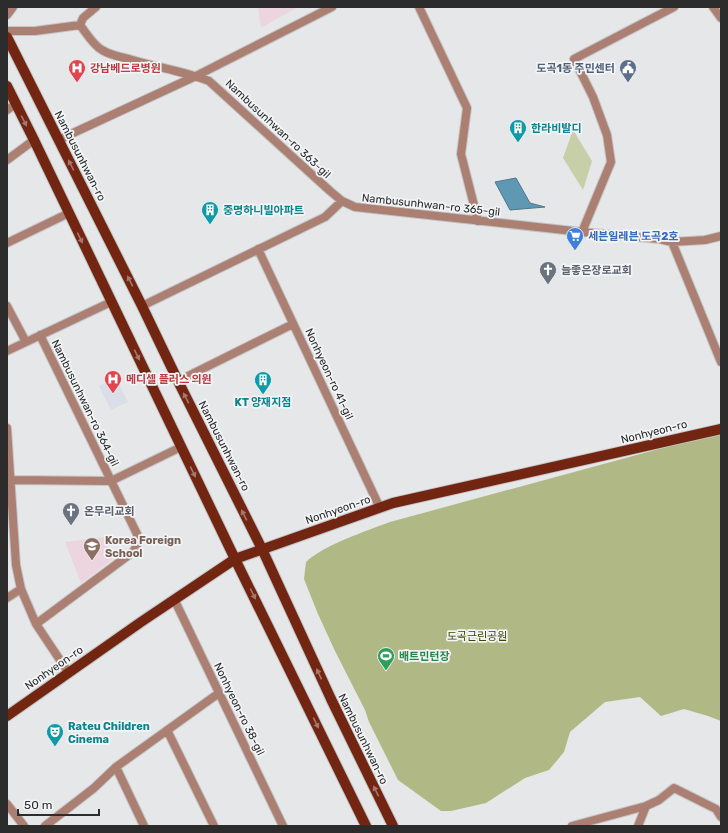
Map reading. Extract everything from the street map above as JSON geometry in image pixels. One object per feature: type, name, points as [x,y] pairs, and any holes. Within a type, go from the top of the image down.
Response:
[{"type":"main road","name":"Nambusunhwan-ro","points":[[7,36],[262,549],[331,699],[393,826]]},
{"type":"main road","points":[[7,86],[235,559],[366,826]]},
{"type":"main road","name":"Nonhyeon-ro","points":[[7,716],[68,672],[235,559],[393,503],[721,428]]},
{"type":"street","points":[[7,15],[12,7]]},
{"type":"street","points":[[7,31],[35,30],[80,25],[83,18],[96,7]]},
{"type":"street","points":[[58,140],[196,76],[332,7]]},
{"type":"street","points":[[419,7],[467,108],[461,154],[478,221]]},
{"type":"street","points":[[582,232],[612,162],[607,135],[594,97],[574,59],[674,7]]},
{"type":"street","points":[[713,7],[721,18]]},
{"type":"street","name":"Nambusunhwan-ro 363-gil","points":[[80,25],[91,40],[101,50],[109,54],[147,65],[196,76],[209,81],[342,201]]},
{"type":"street","points":[[7,110],[16,104]]},
{"type":"street","points":[[7,160],[34,140]]},
{"type":"street","points":[[142,306],[325,218],[342,201]]},
{"type":"street","name":"Nambusunhwan-ro 365-gil","points":[[342,201],[355,207],[659,239],[672,242],[705,240],[721,236]]},
{"type":"street","points":[[7,243],[69,213]]},
{"type":"street","points":[[672,242],[721,362]]},
{"type":"street","name":"Nonhyeon-ro 41-gil","points":[[258,249],[380,508]]},
{"type":"street","points":[[7,351],[111,302]]},
{"type":"street","points":[[7,306],[26,342]]},
{"type":"street","points":[[178,381],[293,324]]},
{"type":"street","name":"Nambusunhwan-ro 364-gil","points":[[36,624],[133,552],[137,545],[137,534],[40,335]]},
{"type":"street","points":[[7,428],[16,565],[21,589],[36,624],[68,672]]},
{"type":"street","name":"Nambusunhwan-ro 364-gil","points":[[10,480],[111,481],[181,447]]},
{"type":"street","points":[[7,597],[21,589]]},
{"type":"street","name":"Nonhyeon-ro 38-gil","points":[[175,601],[283,826]]},
{"type":"street","points":[[45,826],[94,788],[116,767],[219,693]]},
{"type":"street","points":[[167,730],[214,826]]},
{"type":"street","points":[[116,767],[144,826]]},
{"type":"street","points":[[572,826],[646,806],[659,800],[674,788],[716,809],[721,817]]},
{"type":"street","points":[[7,804],[24,826]]},
{"type":"street","points":[[638,826],[646,806]]},
{"type":"shaded area","points":[[258,7],[298,7],[261,28]]},
{"type":"shaded area","name":"메디셀 플러스 의원","points":[[115,377],[128,402],[111,410],[99,386]]},
{"type":"shaded area","points":[[105,537],[113,559],[81,583],[65,542]]},
{"type":"green space","points":[[573,130],[592,161],[583,190],[563,158]]},
{"type":"green space","name":"도곡근린공원","points":[[721,432],[721,721],[684,709],[661,716],[640,697],[605,702],[570,732],[564,752],[549,770],[525,778],[486,803],[451,811],[441,811],[398,780],[318,614],[304,579],[306,562],[334,544],[390,522]]},
{"type":"water","points":[[516,178],[530,203],[545,207],[510,210],[495,182]]},
{"type":"place","name":"강남베드로병원","points":[[77,83]]},
{"type":"place","name":"도곡1동 주민센터","points":[[628,83]]},
{"type":"place","name":"한라비발디","points":[[518,143]]},
{"type":"place","name":"중명하니빌아파트","points":[[210,225]]},
{"type":"place","name":"세븐일레븐 도곡2호","points":[[575,251]]},
{"type":"place","name":"늘좋은장로교회","points":[[548,285]]},
{"type":"place","name":"메디셀 플러스 의원","points":[[113,394]]},
{"type":"place","name":"KT 양재지점","points":[[263,395]]},
{"type":"place","name":"온무리교회","points":[[71,526]]},
{"type":"place","name":"Korea Foreign School","points":[[92,561]]},
{"type":"place","name":"배트민턴장","points":[[386,671]]},
{"type":"place","name":"Rateu Children Cinema","points":[[55,747]]}]
